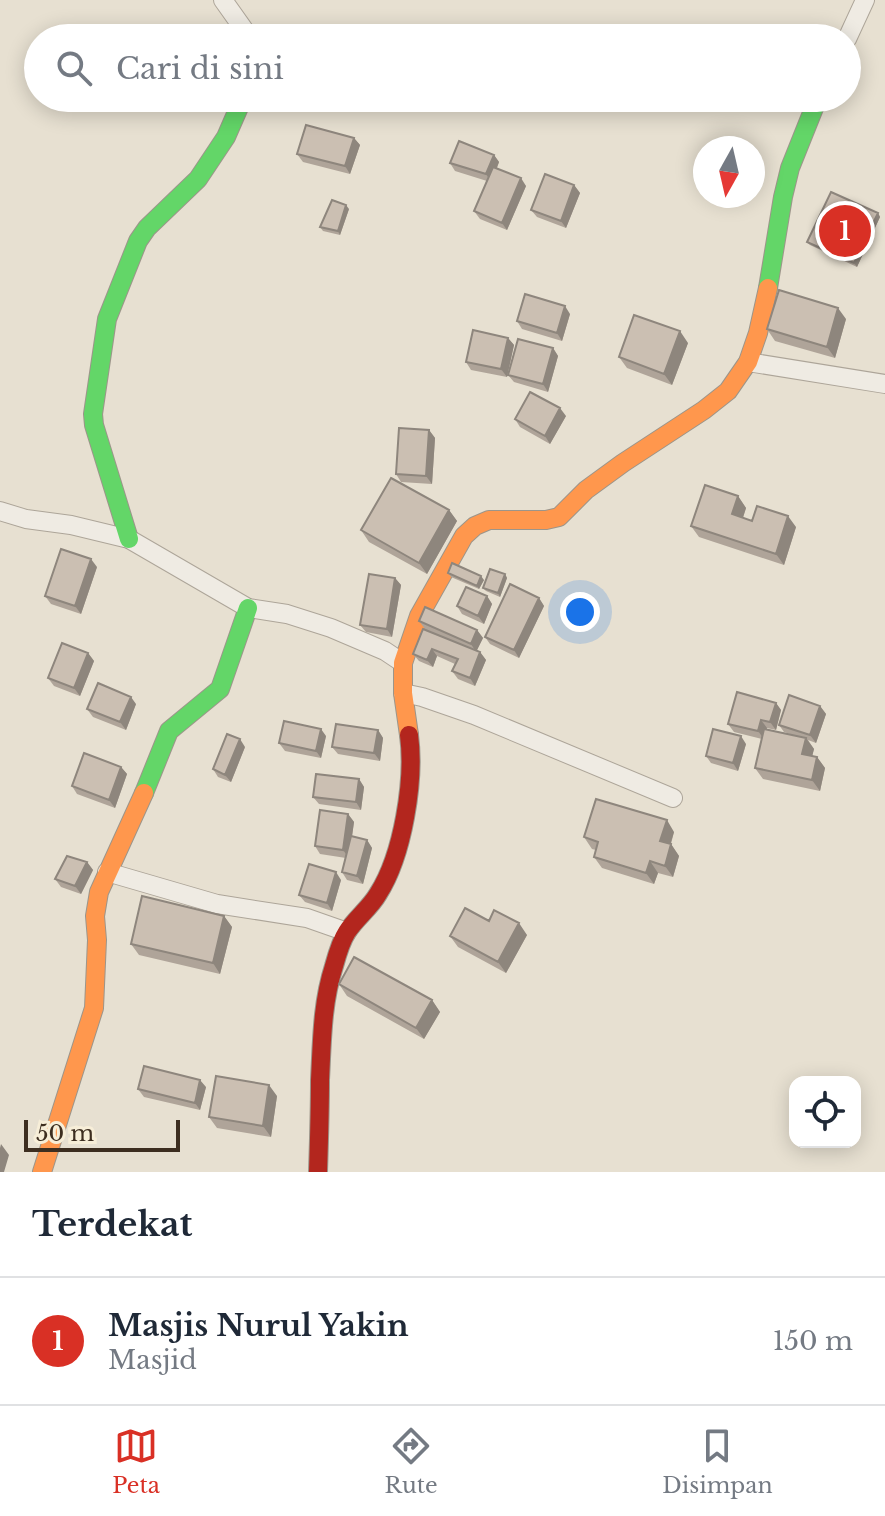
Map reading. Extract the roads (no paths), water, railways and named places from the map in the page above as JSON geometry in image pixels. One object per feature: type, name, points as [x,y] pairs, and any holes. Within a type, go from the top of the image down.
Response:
[{"type":"street","points":[[223,0],[240,24]]},
{"type":"street","points":[[854,24],[865,0]]},
{"type":"street","points":[[129,539],[94,425],[107,319],[138,241],[147,228],[198,179],[226,137],[237,112]]},
{"type":"street","points":[[318,1172],[322,1023],[330,978],[347,932],[380,892],[395,857],[409,798],[412,757],[403,693],[403,663],[427,599],[464,536],[475,526],[489,520],[546,520],[559,517],[586,490],[728,391],[748,362],[758,333],[790,168],[812,112]]},
{"type":"street","points":[[748,362],[885,384]]},
{"type":"street","points":[[0,511],[129,539],[248,608],[287,614],[331,628],[385,651],[403,663]]},
{"type":"street","points":[[42,1172],[94,1008],[95,916],[99,892],[169,731],[220,689],[248,608]]},
{"type":"street","points":[[403,693],[474,715],[673,798]]},
{"type":"street","points":[[107,872],[217,904],[307,918],[347,932]]},
{"type":"place","name":"Masjis Nurul Yakin","points":[[845,231]]}]
